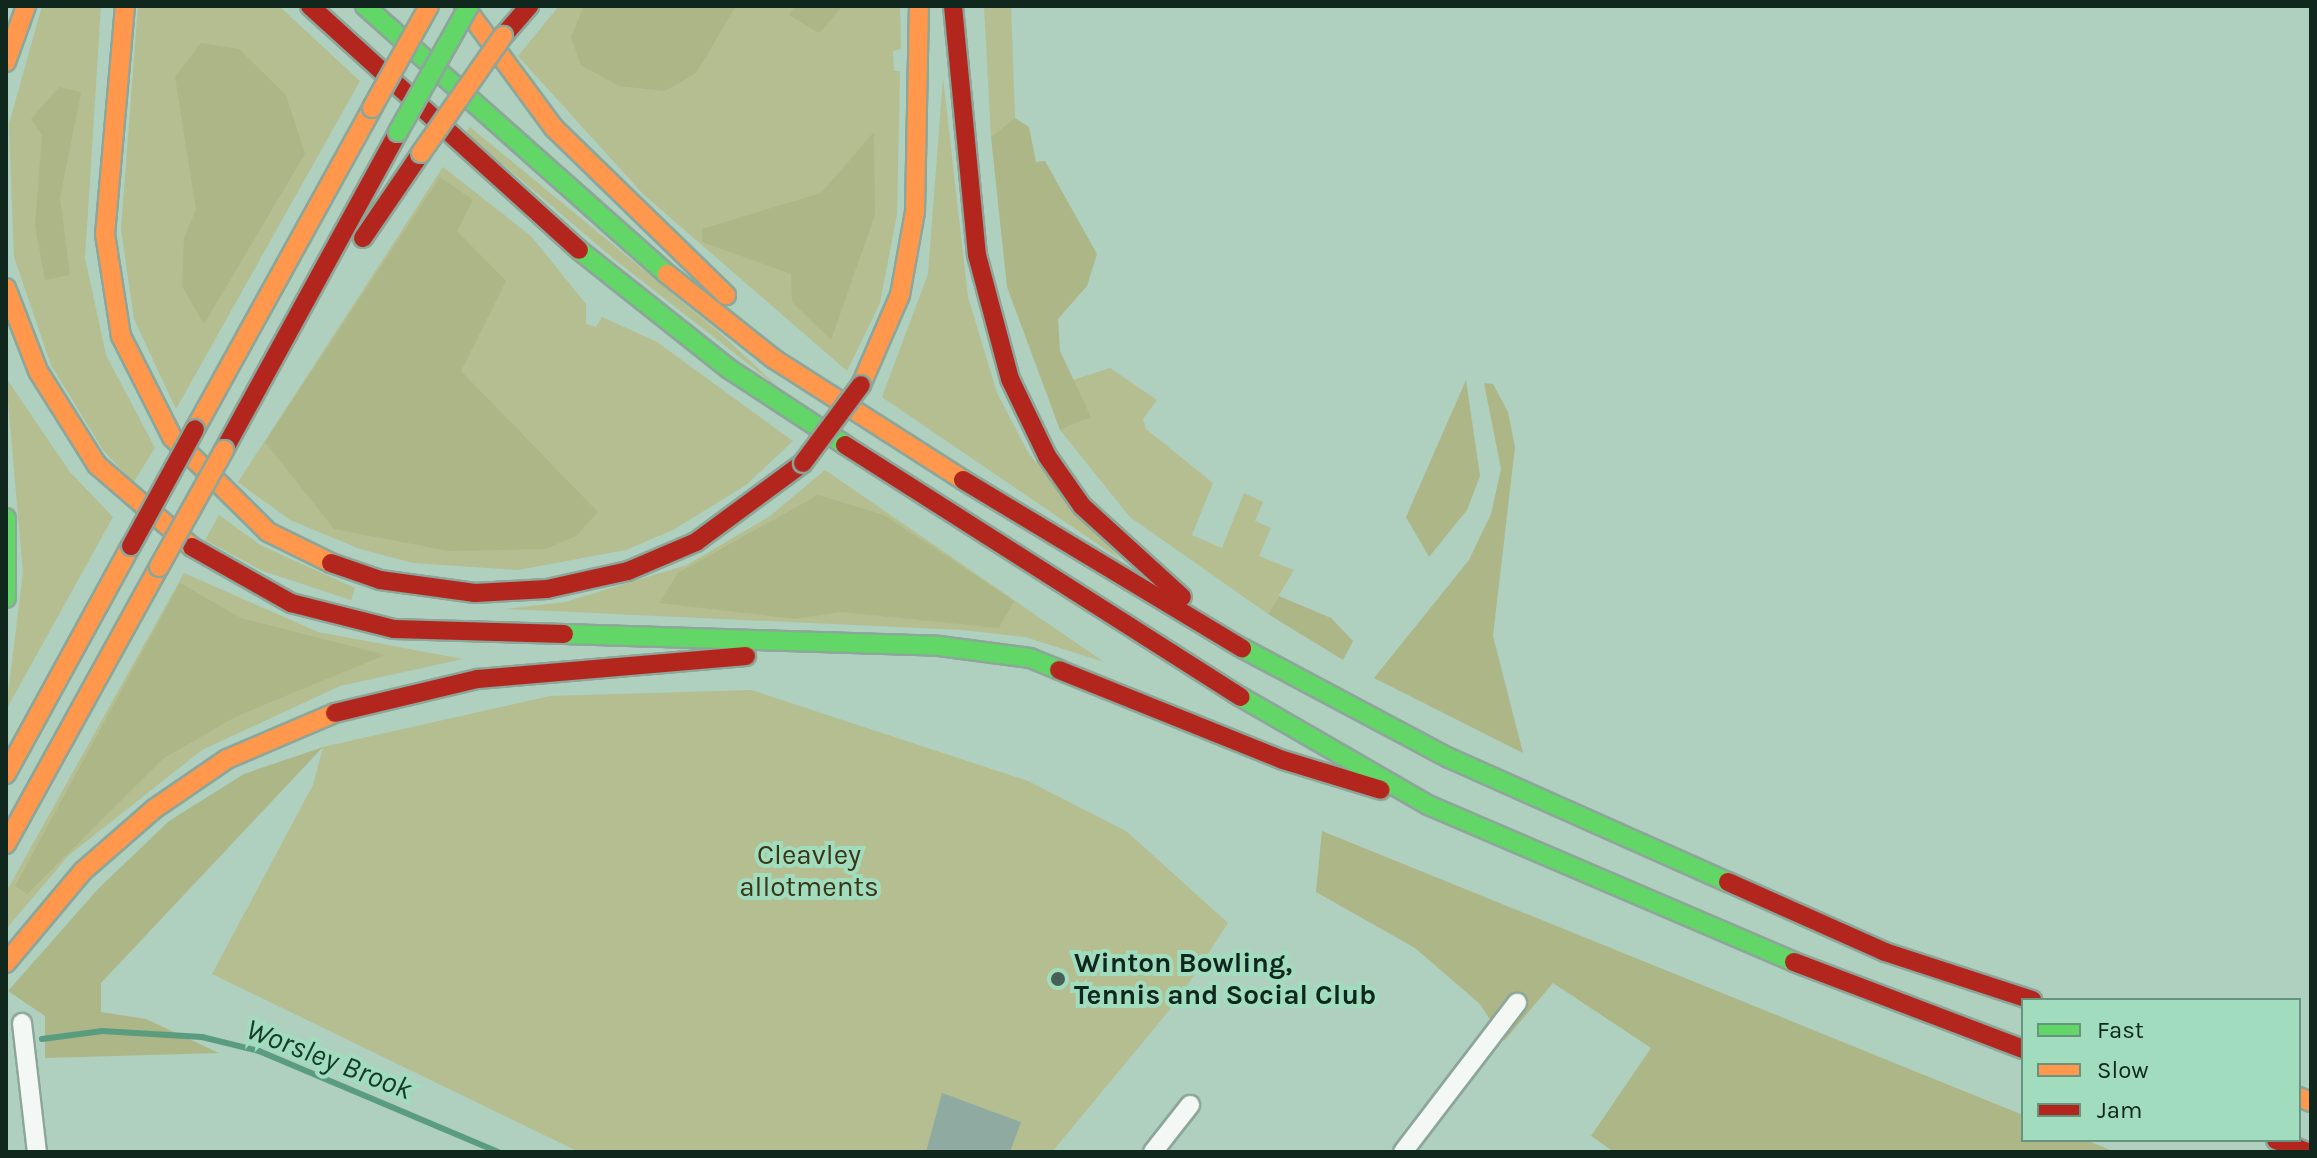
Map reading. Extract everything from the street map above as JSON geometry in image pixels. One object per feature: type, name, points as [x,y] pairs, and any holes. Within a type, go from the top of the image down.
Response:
[{"type":"highway","points":[[6,62],[26,6]]},
{"type":"highway","points":[[125,6],[105,234],[121,336],[172,437],[268,532],[315,558],[380,580],[475,593],[547,589],[628,571],[696,542],[803,463],[861,385],[897,306],[915,212],[919,6]]},
{"type":"highway","points":[[310,6],[574,246],[773,401],[1133,635],[1428,805],[1716,932],[2021,1048]]},
{"type":"highway","points":[[365,6],[600,220],[884,435],[1181,617],[1381,723],[1885,952],[2026,998]]},
{"type":"highway","points":[[6,774],[429,6]]},
{"type":"highway","points":[[6,844],[466,6],[554,128],[694,266],[884,435]]},
{"type":"highway","points":[[248,407],[421,153],[503,36],[529,6]]},
{"type":"highway","points":[[953,6],[984,292],[1010,379],[1047,456],[1082,506],[1167,586],[1381,723]]},
{"type":"highway","points":[[6,288],[38,371],[97,465],[143,510],[255,588],[394,629],[869,644],[993,652],[1062,666],[1283,760],[1428,805]]},
{"type":"highway","points":[[6,518],[6,598]]},
{"type":"highway","points":[[6,963],[83,871],[154,809],[227,759],[318,717],[478,679],[869,644]]},
{"type":"highway","points":[[2281,1142],[2307,1152]]},
{"type":"street","points":[[1403,1152],[1517,1003]]},
{"type":"street","points":[[22,1023],[37,1152]]},
{"type":"street","points":[[1153,1152],[1190,1105]]},
{"type":"green space","points":[[42,6],[101,6],[85,258],[106,355],[155,448],[133,483],[103,450],[51,365],[14,257],[9,124]]},
{"type":"green space","points":[[138,6],[279,6],[360,81],[176,409],[134,319],[121,229]]},
{"type":"green space","points":[[559,6],[900,6],[901,49],[893,51],[894,71],[900,71],[897,214],[880,303],[847,371],[643,194],[518,56]]},
{"type":"green space","points":[[584,6],[736,6],[696,73],[665,91],[619,86],[581,65],[571,37]]},
{"type":"green space","points":[[795,6],[843,6],[819,33],[789,15]]},
{"type":"green space","points":[[984,6],[1011,6],[1015,118],[991,137]]},
{"type":"green space","points":[[201,43],[239,49],[286,95],[305,154],[204,324],[182,286],[184,238],[196,210],[175,77]]},
{"type":"green space","points":[[943,78],[968,297],[997,393],[1029,454],[1121,560],[882,397],[928,274]]},
{"type":"green space","points":[[59,87],[81,92],[60,198],[70,275],[45,280],[35,225],[42,135],[31,119]]},
{"type":"green space","points":[[1015,118],[1029,127],[1036,162],[1045,161],[1097,254],[1087,286],[1058,319],[1060,351],[1091,417],[1060,430],[1007,287],[991,137]]},
{"type":"green space","points":[[470,127],[720,333],[779,388],[614,259],[466,133]]},
{"type":"green space","points":[[874,132],[875,215],[831,340],[792,302],[791,274],[702,242],[702,229],[821,193]]},
{"type":"green space","points":[[443,167],[531,236],[586,304],[586,324],[596,327],[602,317],[657,342],[793,441],[746,485],[673,530],[626,550],[518,570],[413,563],[360,549],[290,520],[238,482]]},
{"type":"green space","points":[[440,177],[473,200],[457,231],[506,281],[461,371],[598,512],[576,536],[545,549],[449,551],[334,529],[265,442]]},
{"type":"green space","points":[[1110,368],[1157,400],[1143,419],[1146,429],[1213,483],[1192,535],[1222,548],[1244,493],[1263,502],[1255,521],[1271,528],[1259,556],[1294,570],[1268,614],[1130,517],[1060,430],[1091,417],[1073,380]]},
{"type":"green space","points":[[6,378],[70,472],[113,517],[6,710],[23,573]]},
{"type":"green space","points":[[1466,380],[1480,476],[1467,510],[1429,557],[1406,517]]},
{"type":"green space","points":[[1484,383],[1493,384],[1508,412],[1515,447],[1493,636],[1523,753],[1374,678],[1469,560],[1491,514],[1501,469]]},
{"type":"green space","points":[[825,470],[1104,662],[1025,637],[962,630],[506,609],[565,602],[687,565],[770,516]]},
{"type":"green space","points":[[818,495],[884,515],[1014,601],[999,628],[841,612],[795,619],[659,603],[678,573]]},
{"type":"green space","points":[[219,515],[260,545],[355,588],[351,600],[263,571],[205,540]]},
{"type":"green space","points":[[184,573],[318,632],[463,659],[340,686],[202,750],[69,855],[6,929],[6,892]]},
{"type":"green space","points":[[180,583],[241,618],[385,655],[237,716],[164,758],[27,894],[15,886]]},
{"type":"green space","points":[[1279,596],[1331,618],[1353,641],[1343,660],[1268,614]]},
{"type":"green space","name":"Cleavley allotments","points":[[751,690],[1028,781],[1126,831],[1228,923],[1177,1001],[1052,1152],[579,1152],[212,974],[313,785],[323,747],[550,696]]},
{"type":"green space","points":[[323,747],[101,983],[101,1012],[146,1019],[219,1053],[45,1058],[45,1016],[8,991],[98,889],[169,821],[244,774]]},
{"type":"green space","points":[[1322,831],[2021,1114],[2021,1142],[2091,1142],[2115,1152],[1614,1152],[1591,1136],[1651,1048],[1553,983],[1504,1041],[1480,1004],[1415,948],[1316,892]]},
{"type":"building","points":[[942,1093],[1021,1122],[1010,1152],[926,1152]]},
{"type":"waterway","name":"Worsley Brook","points":[[42,1039],[102,1031],[202,1037],[259,1051],[498,1152]]},
{"type":"traffic: fast","points":[[365,6],[667,274]]},
{"type":"traffic: fast","points":[[398,132],[469,6]]},
{"type":"traffic: fast","points":[[579,250],[729,369],[845,445]]},
{"type":"traffic: fast","points":[[6,518],[6,598]]},
{"type":"traffic: fast","points":[[564,634],[939,646],[1030,658],[1059,670]]},
{"type":"traffic: fast","points":[[1242,648],[1449,758],[1728,882]]},
{"type":"traffic: fast","points":[[1241,697],[1428,805],[1794,962]]},
{"type":"traffic: slow","points":[[6,62],[26,6]]},
{"type":"traffic: slow","points":[[125,6],[105,234],[121,336],[172,437],[268,532],[331,563]]},
{"type":"traffic: slow","points":[[372,108],[429,6]]},
{"type":"traffic: slow","points":[[464,6],[554,128],[726,295]]},
{"type":"traffic: slow","points":[[861,385],[900,295],[915,212],[919,6]]},
{"type":"traffic: slow","points":[[421,153],[503,36]]},
{"type":"traffic: slow","points":[[195,429],[372,108]]},
{"type":"traffic: slow","points":[[667,274],[774,359],[963,480]]},
{"type":"traffic: slow","points":[[6,288],[38,371],[97,465],[192,547]]},
{"type":"traffic: slow","points":[[159,567],[224,450]]},
{"type":"traffic: slow","points":[[6,774],[131,546]]},
{"type":"traffic: slow","points":[[6,844],[159,567]]},
{"type":"traffic: slow","points":[[6,963],[83,871],[154,809],[227,759],[335,713]]},
{"type":"traffic: slow","points":[[2301,1098],[2311,1102]]},
{"type":"traffic: jam","points":[[310,6],[579,250]]},
{"type":"traffic: jam","points":[[503,36],[529,6]]},
{"type":"traffic: jam","points":[[953,6],[977,255],[1010,379],[1047,456],[1082,506],[1182,597]]},
{"type":"traffic: jam","points":[[224,450],[398,132]]},
{"type":"traffic: jam","points":[[363,238],[421,153]]},
{"type":"traffic: jam","points":[[803,463],[861,385]]},
{"type":"traffic: jam","points":[[131,546],[195,429]]},
{"type":"traffic: jam","points":[[845,445],[1241,697]]},
{"type":"traffic: jam","points":[[331,563],[380,580],[475,593],[547,589],[628,571],[696,542],[803,463]]},
{"type":"traffic: jam","points":[[963,480],[1242,648]]},
{"type":"traffic: jam","points":[[192,547],[291,603],[394,629],[564,634]]},
{"type":"traffic: jam","points":[[335,713],[478,679],[746,656]]},
{"type":"traffic: jam","points":[[1059,670],[1283,760],[1381,790]]},
{"type":"traffic: jam","points":[[1728,882],[1885,952],[2026,998]]},
{"type":"traffic: jam","points":[[1794,962],[2021,1048]]},
{"type":"traffic: jam","points":[[2281,1142],[2307,1152]]},
{"type":"place","name":"Winton Bowling, Tennis and Social Club","points":[[1058,979]]}]
